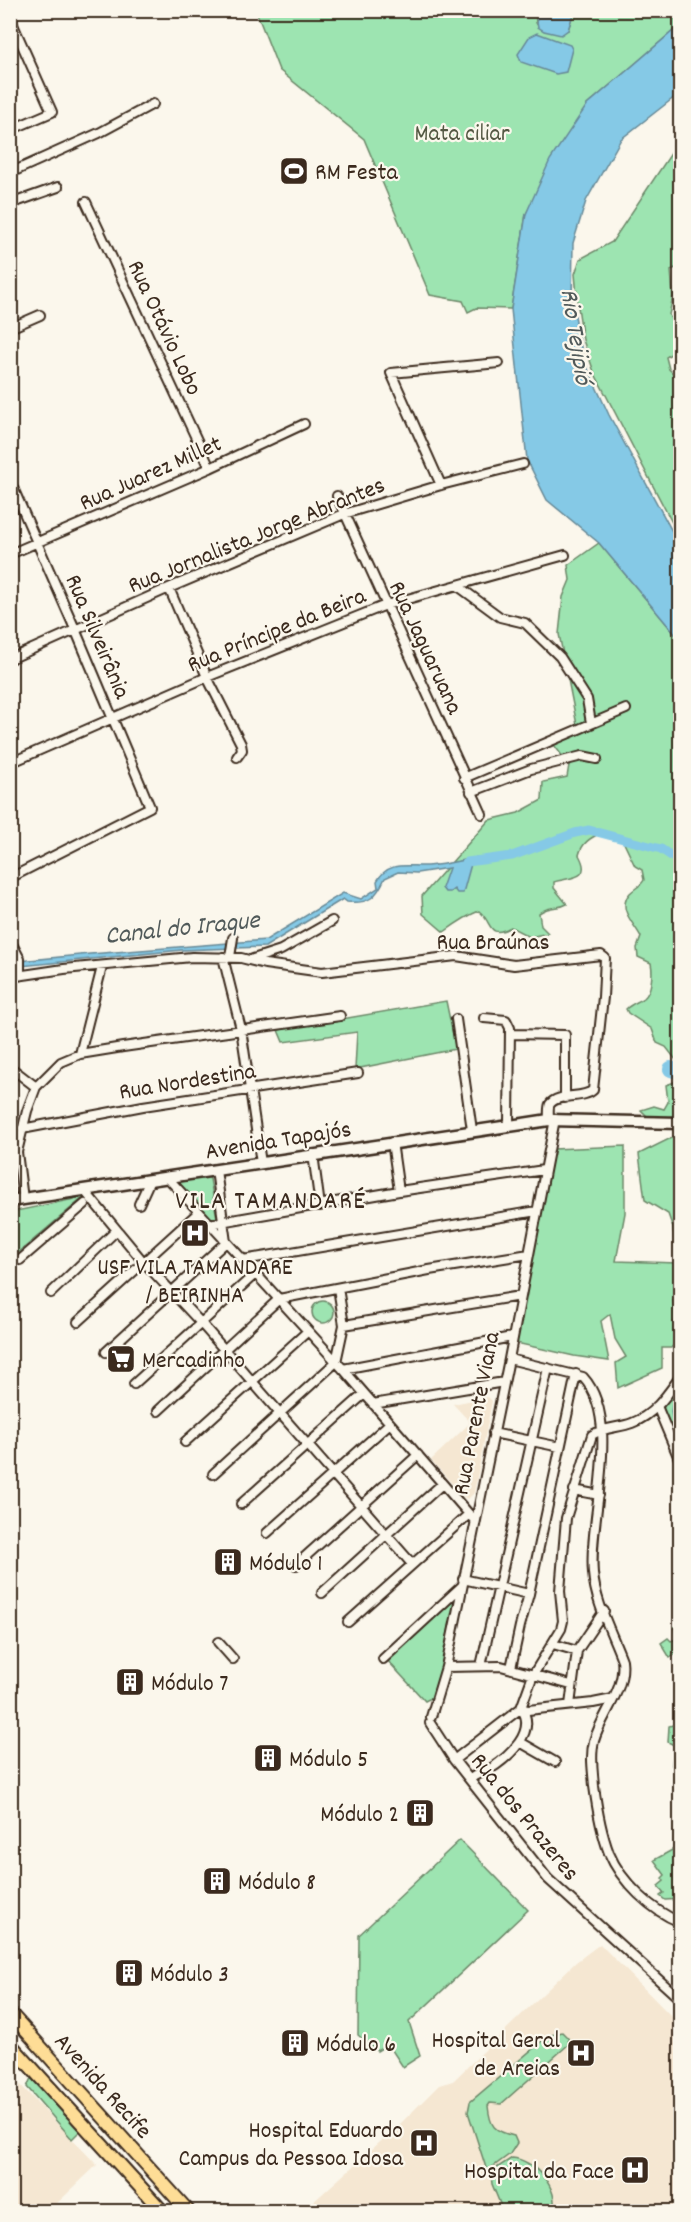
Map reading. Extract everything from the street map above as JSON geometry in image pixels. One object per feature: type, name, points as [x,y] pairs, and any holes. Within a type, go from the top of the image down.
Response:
[{"type":"main road","name":"Avenida Tapajós","points":[[10,1202],[23,1199],[87,1197],[150,1180],[552,1119],[681,1124]]},
{"type":"main road","name":"Avenida Recife","points":[[10,2013],[189,2211]]},
{"type":"main road","name":"Avenida Recife","points":[[10,2044],[163,2211]]},
{"type":"street","points":[[10,18],[52,112],[10,130]]},
{"type":"street","points":[[10,173],[99,133],[153,104]]},
{"type":"street","points":[[10,204],[58,187]]},
{"type":"street","name":"Rua Otávio Lobo","points":[[87,202],[210,468]]},
{"type":"street","points":[[10,328],[40,315]]},
{"type":"street","points":[[441,484],[391,373],[499,363]]},
{"type":"street","name":"Rua Juarez Millet","points":[[10,554],[210,468],[304,424]]},
{"type":"street","name":"Rua Jornalista Jorge Abrantes","points":[[10,659],[169,588],[344,514],[441,484],[523,464]]},
{"type":"street","name":"Rua Silveirânia","points":[[10,481],[150,807],[10,878]]},
{"type":"street","name":"Rua Jaguaruana","points":[[337,496],[432,702],[464,778],[483,814]]},
{"type":"street","name":"Rua Príncipe da Beira","points":[[10,763],[207,677],[386,605],[565,555]]},
{"type":"street","points":[[458,586],[500,617],[525,623],[560,657],[587,699],[591,723]]},
{"type":"street","points":[[169,588],[207,677],[241,744],[242,750],[237,757]]},
{"type":"street","points":[[464,778],[626,709]]},
{"type":"street","points":[[471,792],[531,769],[582,756],[597,759]]},
{"type":"street","points":[[251,959],[281,950],[332,921]]},
{"type":"street","points":[[232,939],[228,955],[261,1163]]},
{"type":"street","points":[[10,940],[20,958],[20,972]]},
{"type":"street","name":"Rua Braúnas","points":[[10,977],[20,972],[228,955],[265,964],[322,972],[456,956],[514,965],[604,956],[603,997],[593,1090],[589,1094],[565,1098]]},
{"type":"street","points":[[80,1054],[102,967]]},
{"type":"street","points":[[23,1199],[14,1149],[36,1088],[61,1062],[80,1054],[340,1016]]},
{"type":"street","points":[[484,1018],[506,1020],[509,1023],[511,1034],[509,1124]]},
{"type":"street","points":[[456,1019],[472,1130]]},
{"type":"street","points":[[511,1034],[563,1034],[566,1038],[565,1098],[550,1105],[552,1119]]},
{"type":"street","points":[[10,1067],[36,1088]]},
{"type":"street","name":"Rua Nordestina","points":[[22,1129],[143,1106],[358,1073]]},
{"type":"street","name":"Rua Parente Viana","points":[[431,1720],[446,1667],[509,1359],[552,1119]]},
{"type":"street","points":[[392,1142],[399,1191]]},
{"type":"street","points":[[313,1154],[320,1206]]},
{"type":"street","points":[[216,1170],[226,1242]]},
{"type":"street","points":[[209,1224],[399,1191],[544,1170]]},
{"type":"street","points":[[168,1177],[343,1369],[475,1521]]},
{"type":"street","points":[[139,1204],[150,1180]]},
{"type":"street","points":[[20,1260],[87,1197],[334,1473],[412,1564]]},
{"type":"street","points":[[243,1260],[537,1211]]},
{"type":"street","points":[[78,1322],[199,1212]]},
{"type":"street","points":[[51,1293],[117,1230]]},
{"type":"street","points":[[106,1352],[226,1242]]},
{"type":"street","points":[[158,1411],[279,1299],[429,1270],[529,1254]]},
{"type":"street","points":[[134,1383],[255,1274]]},
{"type":"street","points":[[213,1474],[336,1362],[344,1325],[338,1288]]},
{"type":"street","points":[[344,1325],[520,1296]]},
{"type":"street","points":[[185,1442],[308,1331]]},
{"type":"street","points":[[343,1369],[512,1337]]},
{"type":"street","points":[[509,1359],[584,1377],[600,1404],[599,1495],[592,1563],[595,1585],[622,1660],[623,1670],[622,1680],[595,1740],[592,1754],[597,1806],[610,1854],[629,1883],[658,1910],[681,1922]]},
{"type":"street","points":[[481,1666],[548,1368]]},
{"type":"street","points":[[511,1668],[576,1374]]},
{"type":"street","points":[[454,1760],[521,1708],[533,1676],[553,1644],[563,1621],[560,1591],[565,1528],[574,1490],[592,1435],[601,1430],[630,1424],[646,1415],[657,1406],[681,1377]]},
{"type":"street","points":[[373,1404],[504,1382]]},
{"type":"street","points":[[241,1504],[364,1394]]},
{"type":"street","points":[[657,1406],[681,1461]]},
{"type":"street","points":[[267,1533],[390,1423]]},
{"type":"street","points":[[493,1433],[560,1447]]},
{"type":"street","points":[[296,1565],[418,1455]]},
{"type":"street","points":[[322,1593],[442,1484]]},
{"type":"street","points":[[574,1490],[599,1495]]},
{"type":"street","points":[[348,1622],[468,1514]]},
{"type":"street","points":[[383,1659],[463,1583],[500,1587],[529,1594]]},
{"type":"street","points":[[570,1705],[577,1651],[604,1611]]},
{"type":"street","points":[[218,1642],[232,1659]]},
{"type":"street","points":[[553,1644],[577,1651]]},
{"type":"street","points":[[446,1667],[511,1668],[533,1676],[572,1685]]},
{"type":"street","points":[[521,1708],[528,1710],[613,1699]]},
{"type":"street","points":[[470,1780],[474,1774],[490,1769],[498,1763],[520,1742],[526,1730],[525,1713],[521,1708]]},
{"type":"street","name":"Rua dos Prazeres","points":[[431,1720],[454,1760],[531,1860],[554,1885],[681,1999]]},
{"type":"street","points":[[520,1742],[555,1762]]},
{"type":"shaded area","name":"USF VILA TAMANDARE / BEIRINHA","points":[[196,1221],[208,1234],[195,1246],[183,1232]]},
{"type":"shaded area","points":[[488,1397],[492,1401],[474,1493],[468,1499],[431,1460],[469,1424],[469,1421],[453,1404]]},
{"type":"shaded area","name":"Hospital Geral de Areias","points":[[600,1944],[680,2025],[680,2211],[302,2212],[399,2125],[439,2085],[453,2081],[576,1962]]},
{"type":"shaded area","points":[[10,2074],[97,2165],[49,2211],[11,2211]]},
{"type":"green space","name":"Mata ciliar","points":[[680,10],[680,25],[587,105],[526,214],[511,309],[476,308],[468,312],[463,301],[430,295],[364,139],[279,70],[256,11],[535,11],[536,23],[568,30],[574,11]]},
{"type":"green space","points":[[680,140],[680,266],[671,270],[673,296],[669,315],[680,341],[674,352],[666,357],[669,369],[680,380],[680,538],[594,372],[583,340],[575,274],[580,259],[612,242]]},
{"type":"green space","points":[[599,543],[680,640],[680,1065],[666,1047],[657,1043],[652,1029],[628,1013],[626,1009],[647,995],[652,972],[651,963],[638,957],[637,948],[641,937],[628,916],[625,905],[630,893],[644,880],[642,870],[635,866],[622,839],[601,833],[593,837],[584,844],[580,851],[579,855],[583,863],[581,873],[573,878],[554,882],[554,888],[567,904],[539,913],[541,926],[548,933],[530,937],[511,927],[498,932],[494,931],[479,911],[444,932],[423,914],[422,896],[489,820],[518,813],[542,800],[543,782],[567,777],[569,765],[554,745],[574,733],[577,725],[559,634],[563,597],[570,580],[568,565]]},
{"type":"green space","points":[[446,1001],[456,1049],[355,1069],[357,1032],[283,1042],[278,1030]]},
{"type":"green space","points":[[680,1080],[680,1125],[649,1118],[641,1110],[654,1106],[664,1109],[668,1102],[666,1085]]},
{"type":"green space","points":[[675,1136],[680,1138],[680,1290],[673,1301],[676,1319],[673,1323],[680,1327],[680,1341],[679,1339],[671,1348],[662,1348],[662,1368],[618,1388],[616,1363],[626,1357],[615,1339],[610,1314],[601,1321],[609,1361],[516,1343],[553,1149],[625,1146],[625,1213],[616,1261],[677,1263],[673,1228],[668,1214],[645,1200],[639,1154]]},
{"type":"green space","points":[[207,1174],[210,1179],[217,1218],[210,1220],[178,1186],[181,1178]]},
{"type":"green space","points":[[84,1197],[18,1253],[11,1245],[11,1212]]},
{"type":"green space","points":[[323,1301],[331,1304],[334,1312],[331,1320],[323,1323],[315,1320],[312,1312],[315,1304]]},
{"type":"green space","points":[[680,1383],[680,1453],[663,1409],[668,1397]]},
{"type":"green space","points":[[449,1601],[454,1603],[438,1682],[433,1697],[425,1701],[387,1660]]},
{"type":"green space","points":[[680,1625],[680,1661],[676,1654],[670,1658],[661,1643],[668,1638],[671,1641],[677,1639],[674,1627]]},
{"type":"green space","points":[[680,1723],[680,1765],[672,1765],[674,1745],[668,1742],[669,1726]]},
{"type":"green space","points":[[460,1840],[528,1910],[409,2022],[420,2056],[403,2067],[388,2044],[377,2051],[358,2035],[359,1935]]},
{"type":"green space","points":[[674,1844],[680,1844],[680,1899],[665,1900],[660,1896],[664,1893],[658,1886],[664,1881],[662,1878],[665,1875],[654,1860],[674,1849]]},
{"type":"green space","points":[[562,2032],[568,2038],[569,2044],[501,2104],[490,2103],[488,2106],[494,2127],[514,2136],[517,2143],[510,2154],[487,2171],[468,2112],[470,2102],[548,2036]]},
{"type":"green space","points":[[31,2078],[80,2131],[72,2139],[27,2087]]},
{"type":"green space","points":[[512,2158],[529,2164],[544,2177],[553,2194],[552,2211],[503,2211],[492,2184],[491,2175],[498,2167]]},
{"type":"water","points":[[535,10],[574,11],[568,30],[561,35],[544,31],[538,27]]},
{"type":"water","name":"Rio Tejipió","points":[[680,25],[680,93],[621,139],[586,201],[573,243],[572,300],[583,358],[609,415],[680,546],[680,640],[599,543],[547,500],[527,460],[511,309],[526,214],[550,160],[587,105]]},
{"type":"water","points":[[537,33],[570,45],[572,49],[566,72],[556,74],[521,62],[518,54],[529,37]]},
{"type":"water","points":[[479,857],[479,863],[471,864],[463,893],[457,893],[454,889],[445,892],[442,888],[449,868],[417,873],[398,872],[385,878],[375,895],[366,901],[347,902],[343,899],[265,947],[182,950],[11,967],[10,962],[266,940],[343,893],[361,899],[378,888],[377,881],[382,874],[393,867],[447,864]]},
{"type":"water","points":[[680,1391],[680,1439],[671,1409]]},
{"type":"waterway","name":"Canal do Iraque","points":[[467,862],[512,856],[589,830],[661,849],[680,862]]},
{"type":"waterway","points":[[671,1069],[680,1072]]},
{"type":"place","name":"RM Festa","points":[[294,171]]},
{"type":"place","name":"USF VILA TAMANDARE / BEIRINHA","points":[[195,1233]]},
{"type":"place","name":"Mercadinho","points":[[121,1359]]},
{"type":"place","name":"Módulo 1","points":[[228,1562]]},
{"type":"place","name":"Módulo 7","points":[[130,1682]]},
{"type":"place","name":"Módulo 5","points":[[268,1758]]},
{"type":"place","name":"Módulo 2","points":[[420,1813]]},
{"type":"place","name":"Módulo 8","points":[[217,1881]]},
{"type":"place","name":"Módulo 3","points":[[129,1973]]},
{"type":"place","name":"Módulo 6","points":[[295,2043]]},
{"type":"place","name":"Hospital Geral de Areias","points":[[581,2053]]},
{"type":"place","name":"Hospital Eduardo Campus da Pessoa Idosa","points":[[424,2143]]},
{"type":"place","name":"Hospital da Face","points":[[635,2170]]},
{"type":"district","name":"VILA TAMANDARÉ","points":[[271,1199]]}]
